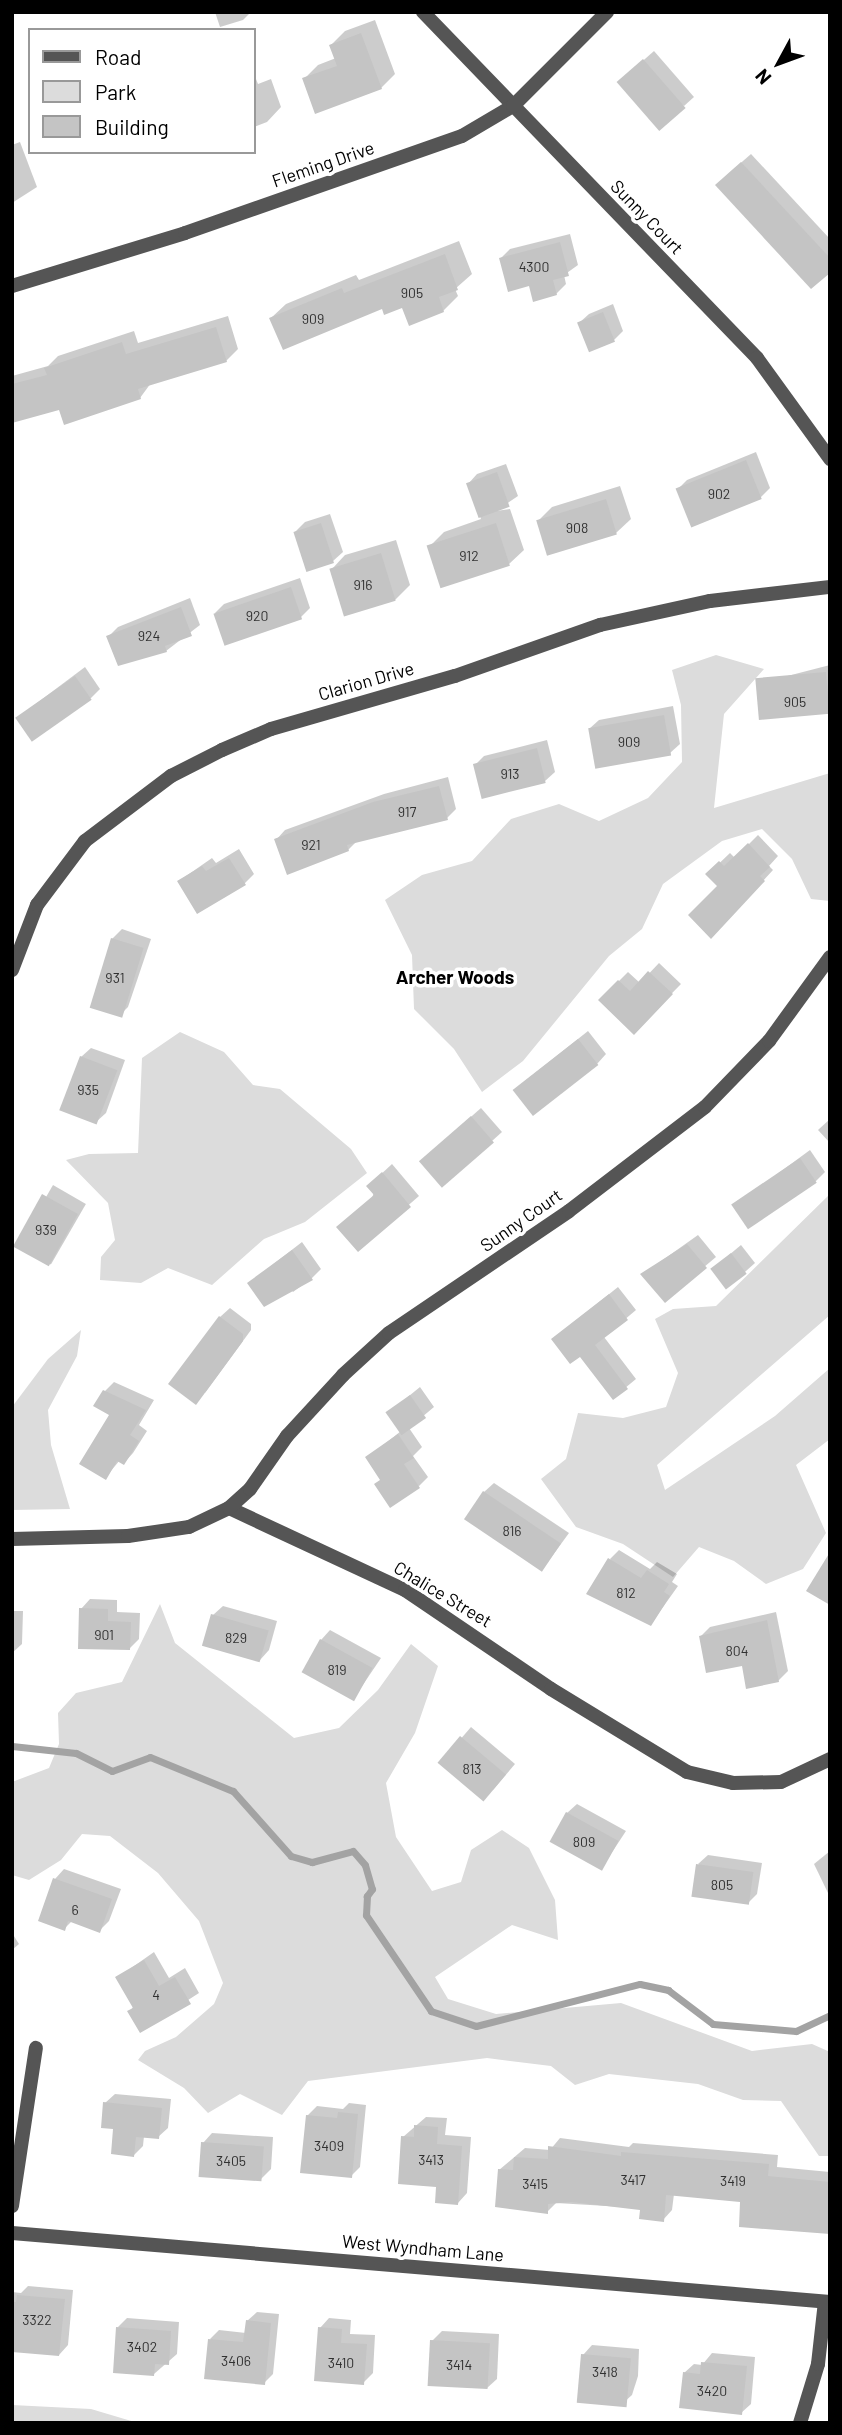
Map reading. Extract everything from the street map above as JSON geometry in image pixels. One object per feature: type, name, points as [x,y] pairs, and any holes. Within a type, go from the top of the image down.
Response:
[{"type":"street","name":"Sunny Court","points":[[423,12],[757,358],[830,459]]},
{"type":"street","name":"Fleming Drive","points":[[12,286],[185,233],[462,136],[513,106],[607,12]]},
{"type":"street","name":"Clarion Drive","points":[[12,970],[37,905],[85,841],[171,776],[222,750],[271,729],[455,676],[600,625],[710,601],[830,587]]},
{"type":"street","name":"Sunny Court","points":[[229,1508],[250,1489],[287,1436],[342,1375],[388,1333],[569,1210],[705,1107],[769,1041],[830,957]]},
{"type":"street","points":[[12,1539],[128,1536],[189,1527],[229,1508]]},
{"type":"street","name":"Chalice Street","points":[[229,1508],[405,1590],[551,1689],[687,1772],[733,1783],[781,1782],[830,1759]]},
{"type":"street","points":[[12,2206],[36,2048]]},
{"type":"street","name":"West Wyndham Lane","points":[[12,2232],[827,2302]]},
{"type":"street","points":[[800,2423],[818,2364],[827,2302]]},
{"type":"green space","points":[[716,655],[764,669],[724,714],[714,808],[830,773],[830,901],[811,899],[792,859],[762,829],[722,841],[663,884],[642,929],[609,956],[523,1061],[482,1092],[454,1049],[414,1009],[412,955],[385,900],[422,875],[472,861],[511,819],[559,804],[599,821],[648,798],[682,762],[681,705],[672,670]]},
{"type":"green space","points":[[180,1032],[224,1052],[253,1085],[280,1089],[351,1149],[367,1173],[305,1222],[264,1239],[212,1285],[168,1268],[141,1283],[100,1280],[101,1257],[115,1240],[108,1203],[66,1160],[89,1154],[138,1153],[142,1058]]},
{"type":"green space","points":[[830,1194],[830,1315],[657,1465],[665,1490],[775,1416],[830,1368],[830,1439],[796,1465],[826,1533],[803,1569],[766,1584],[734,1561],[699,1547],[673,1577],[623,1544],[576,1527],[541,1479],[566,1459],[578,1413],[623,1418],[666,1407],[678,1373],[655,1319],[673,1309],[716,1306]]},
{"type":"green space","points":[[81,1330],[77,1356],[48,1410],[51,1445],[70,1509],[12,1510],[12,1407],[48,1359]]},
{"type":"green space","points":[[160,1604],[175,1643],[294,1738],[339,1728],[378,1690],[411,1644],[438,1666],[415,1733],[386,1783],[396,1837],[432,1891],[461,1882],[471,1850],[502,1830],[529,1848],[555,1900],[558,1940],[512,1925],[435,1977],[448,1999],[496,2014],[621,2003],[752,2051],[812,2044],[830,2052],[830,2156],[819,2156],[781,2101],[743,2100],[698,2084],[609,2074],[575,2085],[551,2066],[487,2058],[308,2081],[282,2115],[240,2094],[208,2113],[184,2088],[138,2060],[145,2051],[176,2037],[214,2004],[223,1983],[199,1921],[158,1873],[110,1836],[82,1834],[61,1860],[29,1880],[12,1875],[12,1782],[49,1768],[59,1744],[58,1713],[76,1693],[122,1682]]},
{"type":"green space","points":[[12,2405],[91,2409],[138,2423],[12,2423]]},
{"type":"building","points":[[361,33],[382,89],[315,114],[302,78],[337,66],[329,45]]},
{"type":"building","points":[[643,59],[686,108],[659,131],[617,82]]},
{"type":"building","points":[[741,162],[830,258],[830,273],[811,289],[715,185]]},
{"type":"building","points":[[560,242],[569,276],[553,280],[557,295],[533,302],[529,286],[508,292],[499,258]]},
{"type":"building","points":[[445,254],[458,290],[439,297],[444,312],[409,326],[402,308],[384,315],[382,309],[283,350],[269,318],[342,288],[344,293]]},
{"type":"building","points":[[603,312],[615,342],[589,352],[577,322]]},
{"type":"building","points":[[216,327],[227,362],[138,389],[141,399],[64,425],[59,410],[12,423],[12,384],[47,375],[44,368],[122,342],[126,354]]},
{"type":"building","points":[[746,460],[762,499],[691,527],[676,488]]},
{"type":"building","points":[[497,472],[510,507],[479,518],[466,483]]},
{"type":"building","points":[[606,499],[617,534],[547,556],[536,520]]},
{"type":"building","points":[[321,523],[334,563],[306,572],[293,532]]},
{"type":"building","points":[[496,523],[510,566],[440,588],[427,546]]},
{"type":"building","points":[[381,553],[396,601],[344,617],[329,569]]},
{"type":"building","points":[[291,587],[302,619],[225,646],[213,614]]},
{"type":"building","points":[[181,607],[192,636],[165,646],[167,652],[118,666],[106,636]]},
{"type":"building","points":[[826,672],[830,714],[759,720],[755,678]]},
{"type":"building","points":[[75,676],[92,700],[32,742],[15,718]]},
{"type":"building","points":[[664,715],[671,755],[595,769],[588,728]]},
{"type":"building","points":[[537,748],[546,783],[482,799],[473,764]]},
{"type":"building","points":[[439,786],[448,820],[347,845],[349,851],[287,875],[274,839],[373,802]]},
{"type":"building","points":[[748,843],[770,867],[760,876],[765,881],[711,939],[688,915],[717,886],[705,874],[719,861],[724,866]]},
{"type":"building","points":[[229,858],[246,885],[197,914],[177,881],[202,866],[206,871]]},
{"type":"building","points":[[111,938],[144,948],[122,1018],[90,1008]]},
{"type":"building","points":[[648,971],[673,994],[634,1035],[598,1000],[618,980],[630,991]]},
{"type":"building","points":[[578,1039],[598,1065],[533,1116],[513,1090]]},
{"type":"building","points":[[80,1056],[117,1070],[97,1124],[59,1110]]},
{"type":"building","points":[[471,1116],[494,1142],[442,1188],[419,1161]]},
{"type":"building","points":[[800,1158],[817,1183],[748,1229],[731,1204]]},
{"type":"building","points":[[382,1172],[411,1207],[358,1252],[336,1227],[374,1195],[366,1186]]},
{"type":"building","points":[[42,1194],[78,1214],[49,1266],[13,1246]]},
{"type":"building","points":[[687,1244],[707,1268],[665,1303],[640,1274]]},
{"type":"building","points":[[292,1250],[313,1280],[264,1307],[247,1283]]},
{"type":"building","points":[[731,1253],[747,1274],[726,1289],[710,1269]]},
{"type":"building","points":[[609,1294],[628,1320],[595,1345],[628,1389],[613,1400],[580,1357],[570,1364],[551,1339]]},
{"type":"building","points":[[219,1316],[243,1334],[243,1341],[196,1405],[168,1384]]},
{"type":"building","points":[[103,1390],[146,1410],[130,1435],[139,1441],[124,1465],[117,1461],[106,1480],[79,1464],[109,1415],[93,1406]]},
{"type":"building","points":[[410,1395],[426,1418],[401,1435],[385,1412]]},
{"type":"building","points":[[398,1434],[414,1458],[404,1464],[420,1488],[390,1508],[374,1484],[380,1480],[365,1457]]},
{"type":"building","points":[[483,1491],[561,1544],[542,1572],[464,1519]]},
{"type":"building","points":[[830,1552],[830,1605],[806,1591]]},
{"type":"building","points":[[608,1558],[641,1578],[647,1570],[669,1584],[664,1592],[670,1596],[651,1626],[586,1594]]},
{"type":"building","points":[[79,1608],[108,1609],[108,1621],[131,1622],[130,1650],[78,1649]]},
{"type":"building","points":[[211,1614],[269,1631],[260,1662],[202,1646]]},
{"type":"building","points":[[767,1620],[779,1682],[746,1689],[742,1666],[706,1673],[699,1636]]},
{"type":"building","points":[[320,1639],[372,1668],[354,1701],[302,1672]]},
{"type":"building","points":[[460,1736],[506,1775],[483,1801],[438,1763]]},
{"type":"building","points":[[566,1812],[618,1841],[602,1871],[550,1842]]},
{"type":"building","points":[[696,1864],[753,1872],[749,1905],[691,1897]]},
{"type":"building","points":[[53,1878],[112,1899],[100,1933],[68,1921],[65,1931],[38,1921]]},
{"type":"building","points":[[144,1960],[159,1986],[175,1977],[191,2004],[140,2033],[127,2011],[133,2008],[115,1977]]},
{"type":"building","points":[[103,2102],[162,2108],[159,2139],[136,2137],[134,2157],[111,2154],[113,2129],[101,2128]]},
{"type":"building","points":[[338,2112],[358,2114],[352,2178],[300,2173],[306,2115],[337,2118]]},
{"type":"building","points":[[414,2125],[438,2127],[437,2144],[462,2146],[458,2205],[435,2203],[436,2187],[398,2184],[401,2136],[414,2137]]},
{"type":"building","points":[[201,2142],[264,2146],[261,2181],[199,2177]]},
{"type":"building","points":[[548,2146],[621,2156],[621,2152],[769,2164],[768,2176],[830,2182],[830,2234],[739,2227],[740,2202],[666,2195],[664,2222],[639,2219],[640,2210],[572,2202],[548,2204],[548,2214],[495,2207],[498,2169],[513,2170],[514,2157],[548,2159]]},
{"type":"building","points":[[17,2295],[65,2299],[59,2356],[12,2352],[12,2302],[16,2302]]},
{"type":"building","points":[[246,2320],[271,2323],[265,2385],[204,2379],[208,2339],[243,2342]]},
{"type":"building","points":[[116,2327],[171,2331],[169,2365],[155,2364],[154,2376],[113,2373]]},
{"type":"building","points":[[318,2327],[342,2329],[341,2343],[367,2344],[364,2385],[314,2381]]},
{"type":"building","points":[[430,2340],[490,2343],[488,2389],[428,2386]]},
{"type":"building","points":[[581,2354],[631,2358],[627,2407],[577,2403]]},
{"type":"building","points":[[701,2362],[747,2366],[742,2415],[679,2408],[683,2372],[700,2374]]},
{"type":"waterway","points":[[12,1746],[76,1753],[112,1771],[150,1757],[233,1791],[291,1856],[312,1862],[353,1851],[365,1865],[372,1889],[367,1896],[366,1915],[431,2011],[476,2026],[640,1984],[668,1990],[713,2024],[796,2031],[830,2015]]},
{"type":"district","name":"Archer Woods","points":[[455,977]]}]
